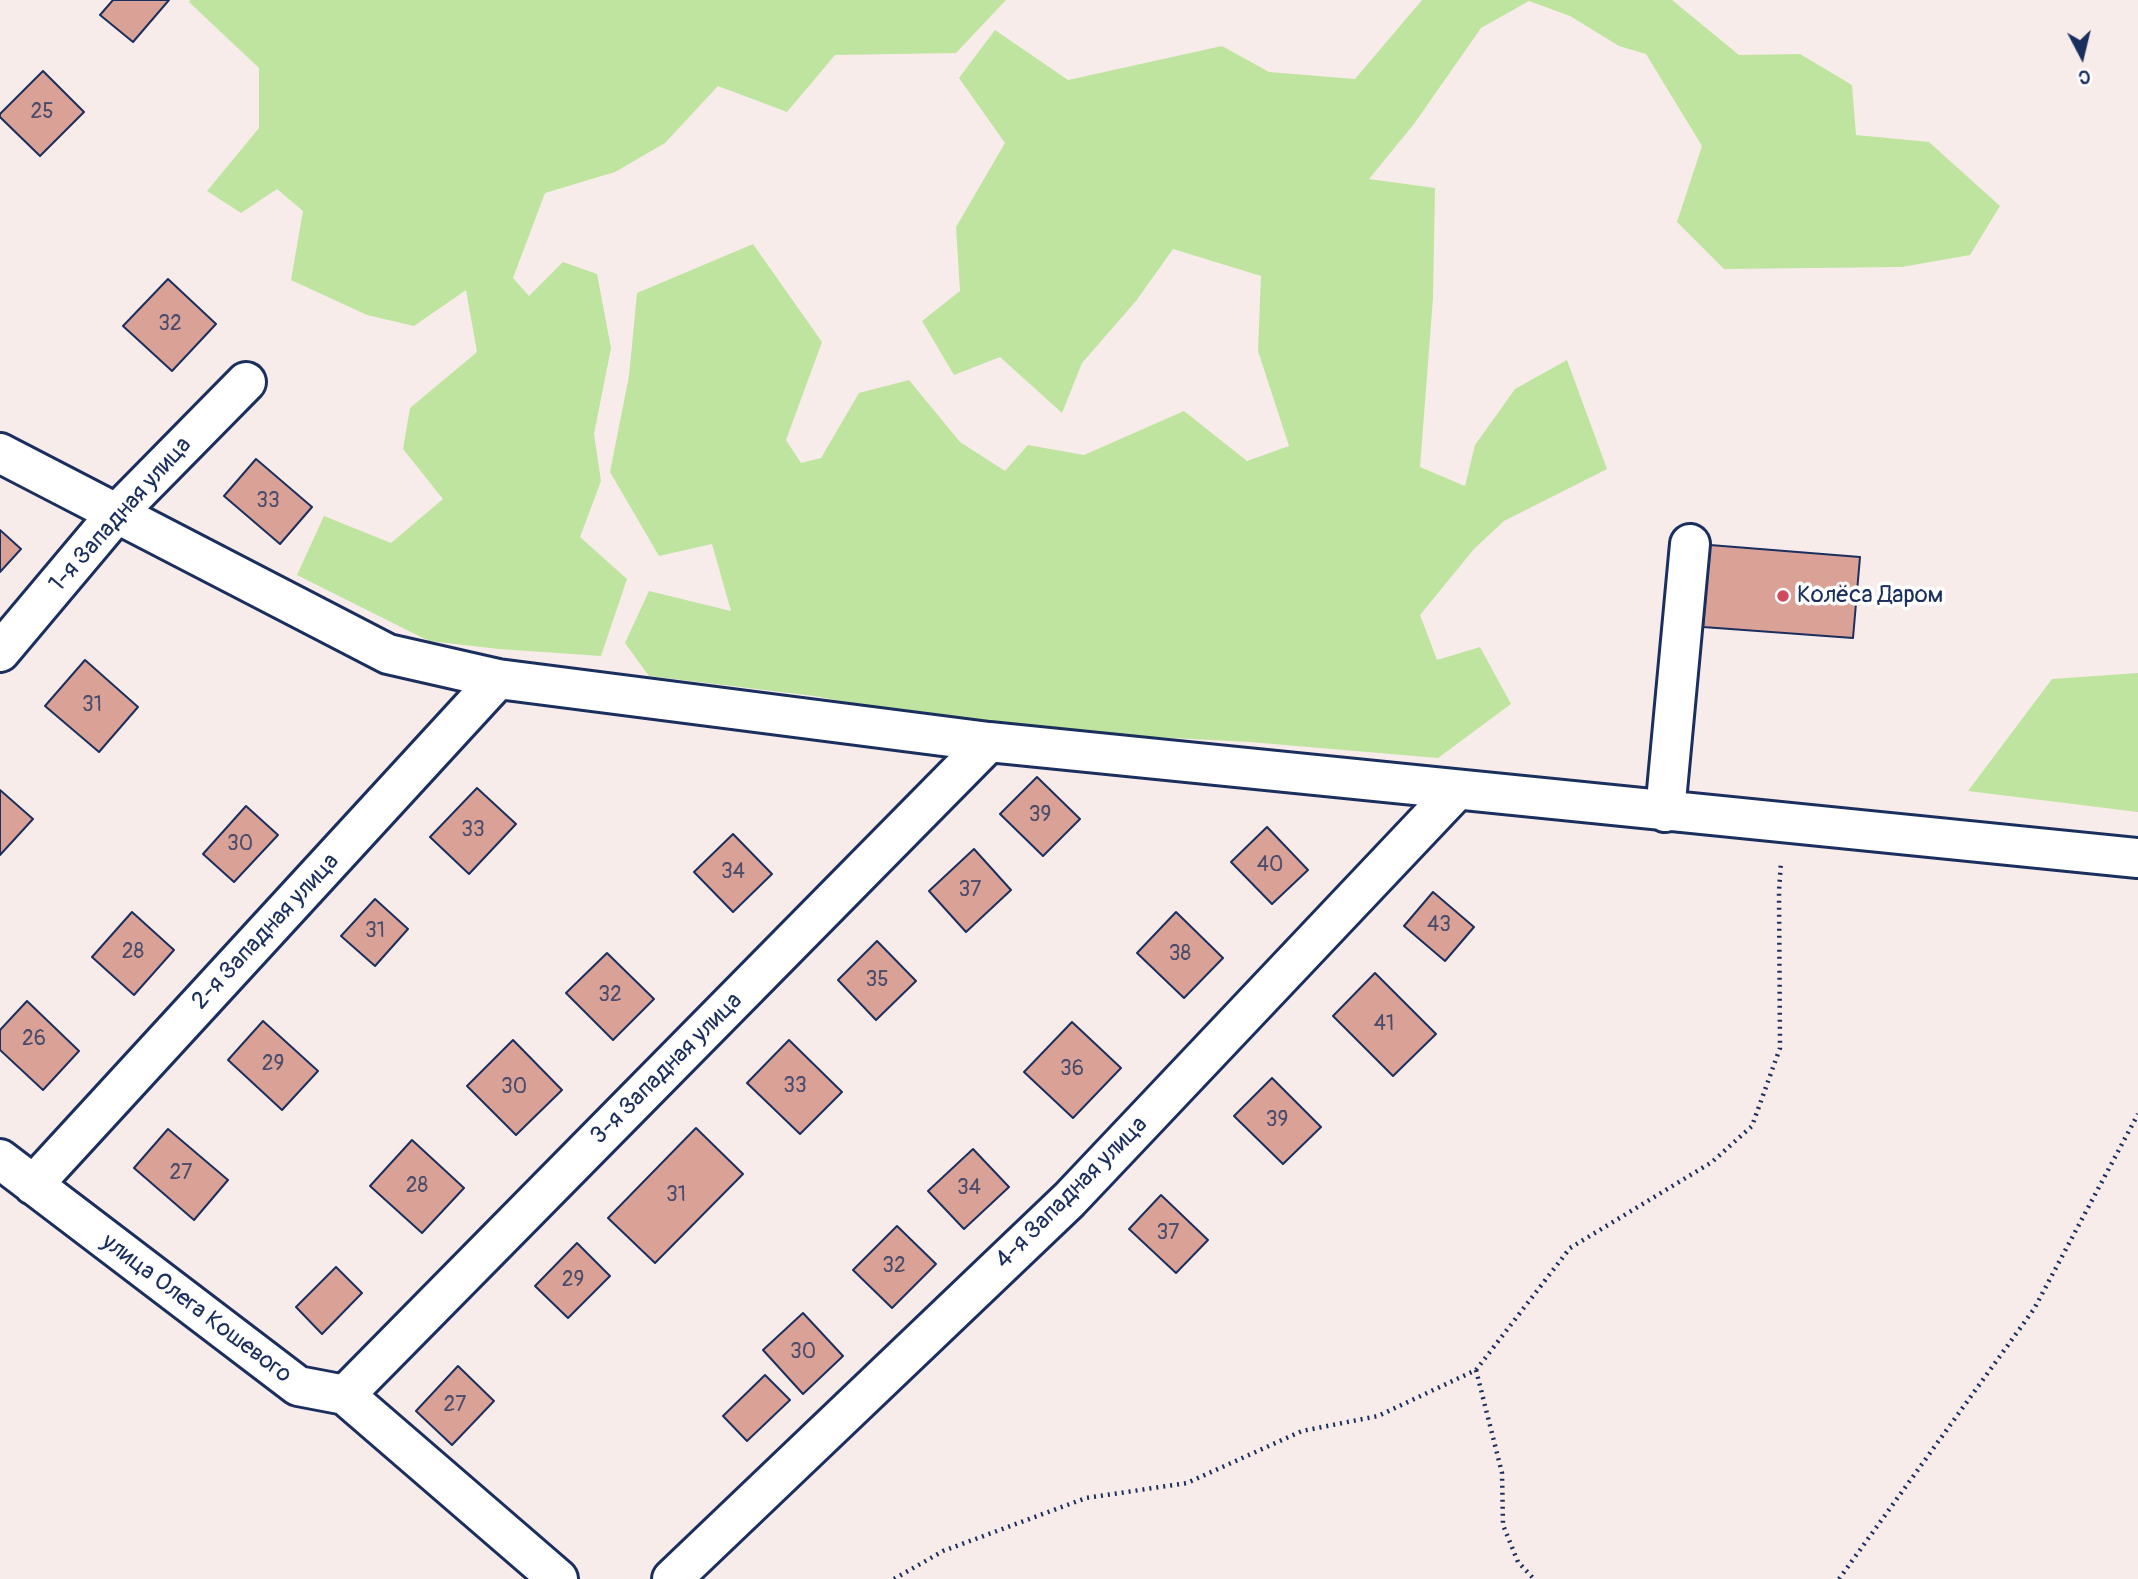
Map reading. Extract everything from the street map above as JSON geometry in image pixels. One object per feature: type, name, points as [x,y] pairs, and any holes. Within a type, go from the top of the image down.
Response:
[{"type":"street","name":"1-я Западная улица","points":[[0,652],[116,514],[246,382]]},
{"type":"street","points":[[0,453],[388,654],[498,680],[989,743],[2138,858]]},
{"type":"street","points":[[1665,812],[1690,544]]},
{"type":"street","name":"2-я Западная улица","points":[[33,1185],[498,680]]},
{"type":"street","name":"3-я Западная улица","points":[[345,1395],[989,743]]},
{"type":"street","name":"4-я Западная улица","points":[[672,1579],[1069,1200],[1456,791]]},
{"type":"street","name":"улица Олега Кошевого","points":[[0,1159],[298,1386],[345,1395],[558,1579]]},
{"type":"path","points":[[894,1579],[943,1550],[1086,1498],[1187,1483],[1302,1431],[1378,1416],[1476,1370],[1570,1248],[1713,1161],[1752,1126],[1780,1048],[1779,891],[1784,823]]},
{"type":"path","points":[[1839,1579],[2034,1310],[2138,1114]]},
{"type":"path","points":[[1476,1370],[1502,1474],[1503,1525],[1518,1562],[1534,1579]]},
{"type":"green space","points":[[1006,0],[956,53],[835,55],[787,112],[718,86],[665,143],[615,172],[545,193],[513,278],[529,296],[563,262],[597,274],[611,348],[594,434],[601,481],[580,537],[627,579],[601,656],[429,641],[297,575],[324,516],[391,543],[443,499],[403,449],[410,408],[477,352],[466,290],[414,326],[367,315],[291,280],[303,211],[277,189],[241,213],[207,191],[259,128],[259,68],[189,2]]},
{"type":"green space","points":[[1422,0],[1672,0],[1739,55],[1800,54],[1852,85],[1856,135],[1929,142],[2000,206],[1970,255],[1902,267],[1724,269],[1677,222],[1702,146],[1646,54],[1619,46],[1570,16],[1529,1],[1481,28],[1414,124],[1369,179],[1435,188],[1433,298],[1420,467],[1465,486],[1475,445],[1515,389],[1567,360],[1607,469],[1504,521],[1474,549],[1420,615],[1437,660],[1480,647],[1511,704],[1438,758],[1250,742],[985,728],[814,696],[649,676],[625,643],[649,591],[731,611],[712,544],[659,556],[610,472],[629,376],[637,293],[753,244],[822,342],[786,440],[801,463],[821,458],[859,393],[909,380],[960,442],[1005,471],[1028,445],[1084,455],[1184,411],[1247,461],[1289,446],[1258,351],[1261,276],[1173,249],[1136,301],[1082,363],[1062,413],[1000,357],[954,375],[922,321],[960,291],[956,227],[1005,143],[959,78],[995,30],[1068,80],[1222,46],[1269,72],[1355,79]]},
{"type":"green space","points":[[2138,673],[2138,812],[1968,791],[2052,679]]},
{"type":"building","points":[[113,0],[169,0],[133,42],[100,15]]},
{"type":"building","points":[[43,71],[84,112],[40,156],[0,114]]},
{"type":"building","points":[[168,279],[216,324],[172,371],[123,326]]},
{"type":"building","points":[[256,459],[312,507],[280,544],[224,496]]},
{"type":"building","points":[[0,530],[21,549],[0,572]]},
{"type":"building","points":[[1710,545],[1860,557],[1853,638],[1703,627]]},
{"type":"building","points":[[85,660],[138,707],[99,752],[45,706]]},
{"type":"building","points":[[1037,777],[1080,819],[1043,856],[1000,814]]},
{"type":"building","points":[[477,788],[516,824],[469,874],[430,837]]},
{"type":"building","points":[[0,790],[33,819],[0,855]]},
{"type":"building","points":[[246,806],[278,835],[234,882],[203,854]]},
{"type":"building","points":[[1267,827],[1308,870],[1272,904],[1231,862]]},
{"type":"building","points":[[733,834],[772,874],[733,912],[694,872]]},
{"type":"building","points":[[974,849],[1011,890],[966,932],[929,891]]},
{"type":"building","points":[[1433,892],[1474,927],[1445,961],[1404,926]]},
{"type":"building","points":[[375,899],[408,929],[375,966],[341,936]]},
{"type":"building","points":[[132,912],[174,950],[134,995],[92,957]]},
{"type":"building","points":[[1176,912],[1223,958],[1184,998],[1137,953]]},
{"type":"building","points":[[877,941],[916,981],[876,1020],[838,980]]},
{"type":"building","points":[[607,953],[654,999],[613,1040],[566,993]]},
{"type":"building","points":[[1375,973],[1436,1034],[1393,1076],[1333,1016]]},
{"type":"building","points":[[27,1001],[79,1051],[43,1090],[0,1050],[0,1030]]},
{"type":"building","points":[[263,1021],[318,1071],[282,1110],[228,1060]]},
{"type":"building","points":[[1072,1022],[1121,1068],[1073,1118],[1024,1072]]},
{"type":"building","points":[[513,1040],[562,1090],[516,1135],[467,1086]]},
{"type":"building","points":[[789,1040],[842,1092],[800,1134],[747,1083]]},
{"type":"building","points":[[1272,1078],[1321,1127],[1283,1164],[1234,1116]]},
{"type":"building","points":[[696,1128],[743,1174],[655,1263],[608,1218]]},
{"type":"building","points":[[168,1129],[228,1180],[194,1220],[134,1168]]},
{"type":"building","points":[[412,1140],[464,1188],[422,1233],[370,1186]]},
{"type":"building","points":[[973,1149],[1009,1187],[964,1229],[928,1191]]},
{"type":"building","points":[[1161,1195],[1208,1240],[1176,1273],[1129,1229]]},
{"type":"building","points":[[897,1226],[936,1264],[892,1308],[853,1270]]},
{"type":"building","points":[[577,1243],[610,1276],[568,1318],[535,1286]]},
{"type":"building","points":[[336,1267],[362,1293],[322,1334],[296,1307]]},
{"type":"building","points":[[803,1313],[843,1356],[803,1394],[763,1350]]},
{"type":"building","points":[[458,1366],[494,1401],[452,1445],[416,1411]]},
{"type":"building","points":[[765,1375],[790,1400],[747,1441],[723,1416]]},
{"type":"place","name":"Колёса Даром","points":[[1783,596]]}]
